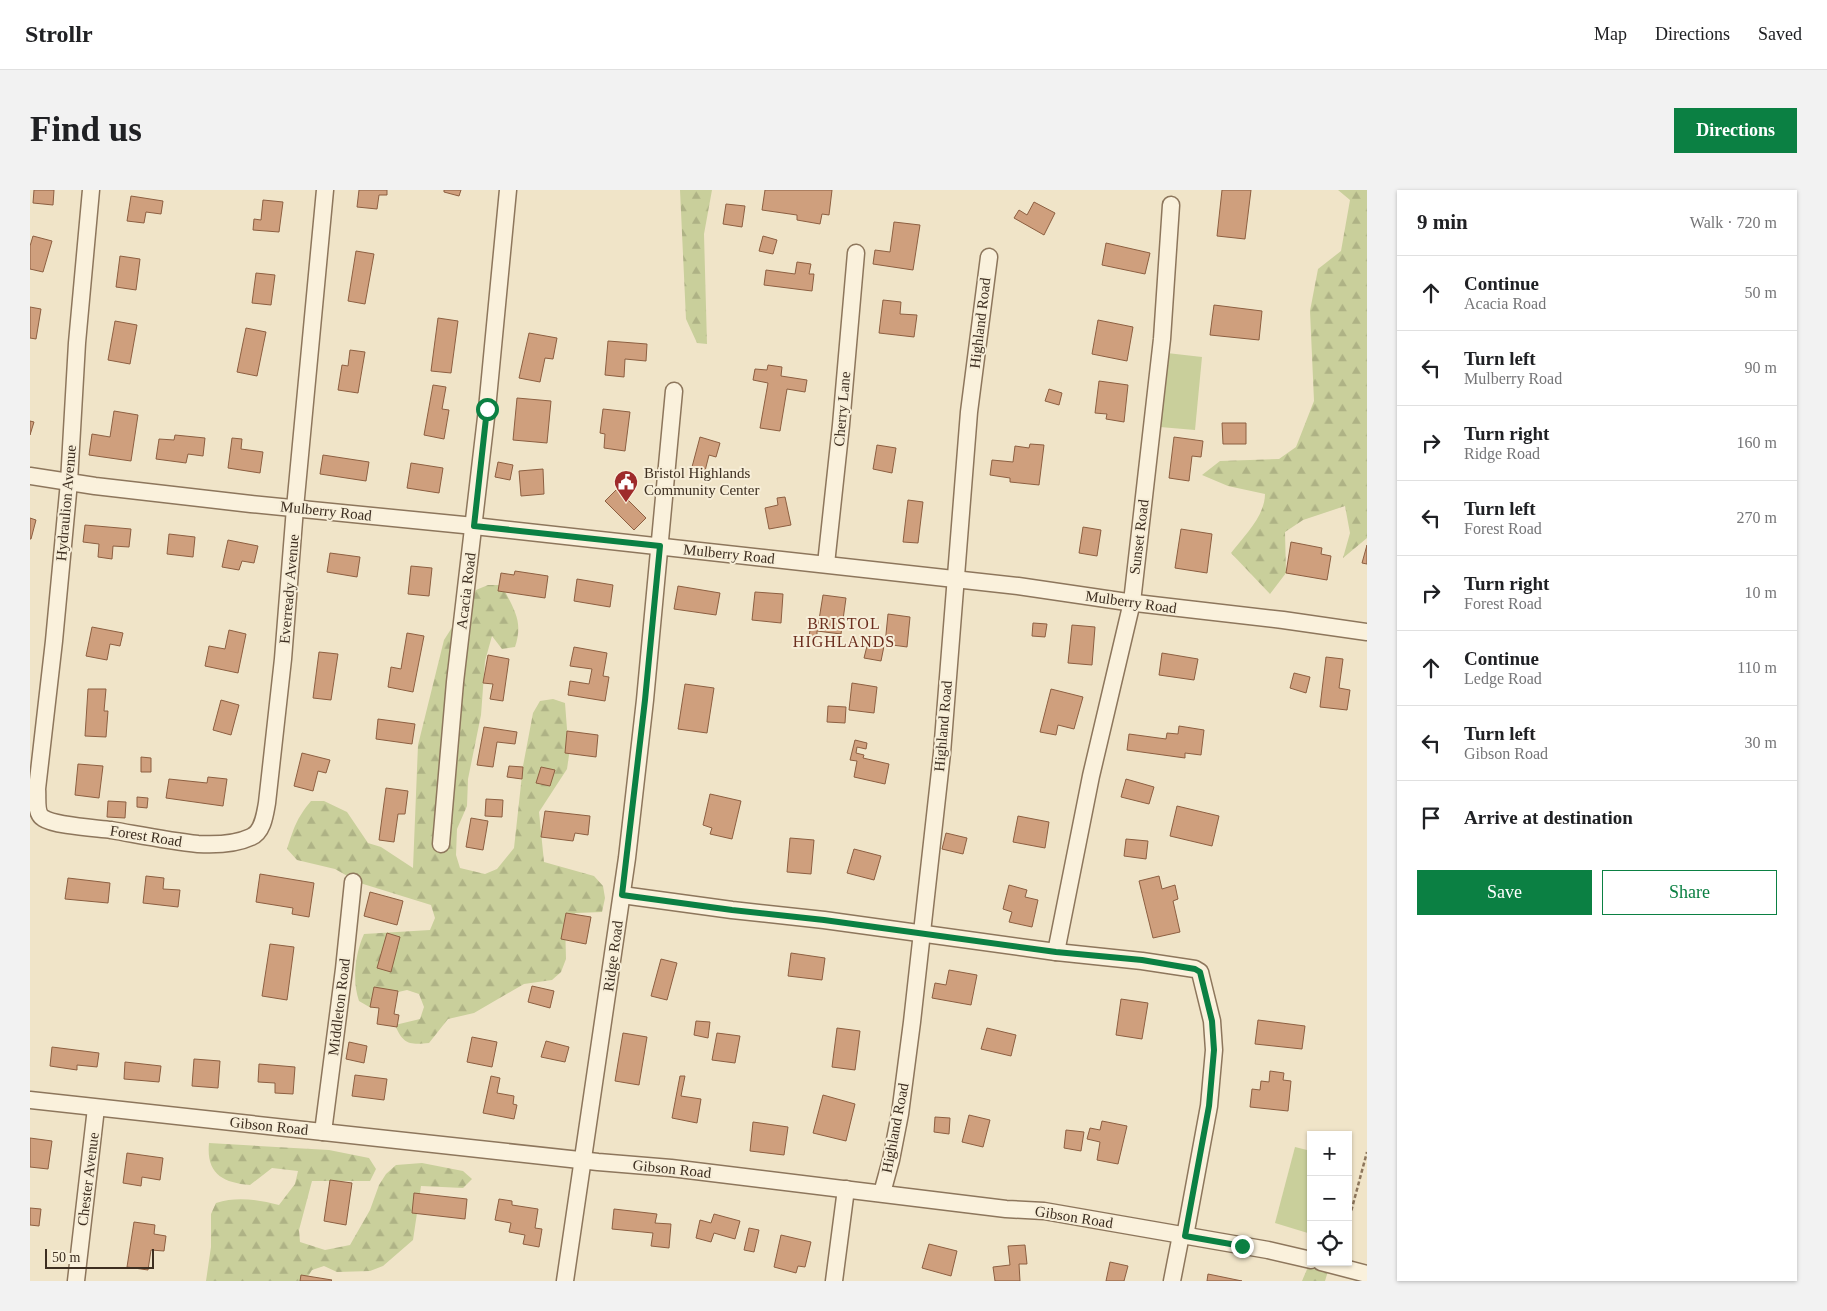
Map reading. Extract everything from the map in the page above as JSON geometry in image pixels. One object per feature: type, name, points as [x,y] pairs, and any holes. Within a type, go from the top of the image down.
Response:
[{"type":"street","name":"Hydraulion Avenue","points":[[39,814],[37,789],[54,641],[69,482],[77,344],[91,190]]},
{"type":"street","name":"Everready Avenue","points":[[254,836],[262,824],[267,803],[283,659],[295,508],[325,190]]},
{"type":"street","name":"Acacia Road","points":[[441,844],[455,682],[474,526],[508,190]]},
{"type":"street","name":"Sunset Road","points":[[1056,952],[1091,776],[1132,602],[1162,339],[1171,205]]},
{"type":"street","name":"Cherry Lane","points":[[826,564],[841,426],[856,253]]},
{"type":"street","name":"Highland Road","points":[[882,1193],[900,1114],[922,933],[942,753],[969,412],[989,257]]},
{"type":"street","name":"Ridge Road","points":[[564,1281],[622,895],[645,700],[674,391]]},
{"type":"street","name":"Mulberry Road","points":[[30,476],[295,508],[956,578],[1367,632]]},
{"type":"street","name":"Forest Road","points":[[39,814],[44,819],[69,825],[199,844],[228,843],[254,836]]},
{"type":"street","name":"Middleton Road","points":[[323,1132],[353,882]]},
{"type":"street","points":[[622,895],[1056,952],[1142,960],[1195,969],[1200,972],[1207,996],[1214,1040],[1210,1097],[1201,1153],[1172,1281]]},
{"type":"street","name":"Gibson Road","points":[[30,1100],[582,1159],[1006,1209],[1044,1211],[1307,1259]]},
{"type":"street","name":"Chester Avenue","points":[[76,1281],[96,1108]]},
{"type":"street","points":[[834,1281],[846,1189]]},
{"type":"street","points":[[1336,1266],[1367,1274]]},
{"type":"path","points":[[1349,1221],[1367,1152]]},
{"type":"green space","points":[[680,190],[712,190],[704,234],[707,344],[697,343],[686,319]]},
{"type":"green space","points":[[1338,190],[1367,190],[1367,538],[1343,558],[1350,533],[1345,506],[1303,520],[1285,532],[1286,573],[1270,594],[1231,553],[1258,518],[1262,510],[1265,494],[1228,486],[1202,475],[1220,461],[1279,459],[1296,447],[1314,401],[1310,311],[1318,269],[1341,251],[1350,200]]},
{"type":"green space","points":[[1167,353],[1202,357],[1195,430],[1160,427]]},
{"type":"green space","points":[[488,585],[502,585],[516,615],[518,629],[515,647],[502,649],[492,636],[485,661],[481,715],[468,779],[467,806],[457,829],[456,855],[460,868],[485,874],[497,869],[514,848],[523,766],[533,713],[540,701],[553,699],[565,703],[569,755],[567,769],[539,812],[544,862],[594,876],[603,886],[605,898],[602,912],[576,913],[565,920],[566,959],[561,972],[552,980],[524,984],[474,1013],[448,1019],[429,1043],[416,1044],[404,1040],[395,1025],[420,1019],[424,1007],[419,994],[407,990],[394,993],[371,1008],[359,1001],[355,976],[357,959],[364,934],[430,930],[435,918],[431,905],[360,883],[335,869],[297,860],[287,849],[296,824],[306,807],[311,801],[324,801],[347,812],[368,843],[381,847],[413,868],[418,745],[444,640],[476,590]]},
{"type":"green space","points":[[209,1143],[329,1150],[369,1158],[376,1169],[370,1181],[312,1181],[299,1230],[300,1242],[325,1250],[350,1245],[370,1210],[379,1185],[386,1174],[396,1165],[422,1163],[463,1171],[472,1179],[463,1188],[421,1186],[413,1240],[383,1266],[370,1271],[337,1272],[324,1266],[312,1270],[305,1281],[206,1281],[211,1247],[211,1214],[216,1203],[240,1199],[279,1205],[295,1184],[298,1171],[272,1168],[250,1185],[231,1182],[224,1179],[213,1169],[210,1162]]},
{"type":"green space","points":[[1295,1147],[1307,1150],[1307,1233],[1275,1223]]},
{"type":"green space","points":[[1308,1267],[1328,1271],[1325,1281],[1302,1281]]},
{"type":"building","points":[[34,190],[54,190],[53,205],[33,203]]},
{"type":"building","points":[[359,190],[387,190],[387,195],[379,195],[377,209],[357,207]]},
{"type":"building","points":[[444,190],[461,190],[459,196],[444,192]]},
{"type":"building","points":[[765,190],[832,190],[829,215],[822,214],[820,224],[797,220],[797,215],[762,210]]},
{"type":"building","points":[[1222,190],[1251,190],[1245,239],[1217,236]]},
{"type":"building","points":[[131,196],[163,201],[161,214],[146,212],[144,223],[127,221]]},
{"type":"building","points":[[263,200],[283,202],[279,232],[253,230],[254,219],[261,220]]},
{"type":"building","points":[[1034,202],[1055,213],[1044,235],[1014,218],[1019,210],[1027,215]]},
{"type":"building","points":[[726,204],[745,206],[742,227],[723,224]]},
{"type":"building","points":[[894,222],[920,225],[913,270],[873,264],[875,250],[890,252]]},
{"type":"building","points":[[33,236],[52,241],[43,272],[30,269],[30,246]]},
{"type":"building","points":[[763,236],[777,240],[773,254],[759,251]]},
{"type":"building","points":[[1106,243],[1150,253],[1145,274],[1102,265]]},
{"type":"building","points":[[356,251],[374,254],[365,304],[348,301]]},
{"type":"building","points":[[120,256],[140,259],[136,290],[116,287]]},
{"type":"building","points":[[797,262],[811,264],[809,274],[814,274],[812,291],[764,285],[766,270],[795,274]]},
{"type":"building","points":[[256,273],[275,275],[271,305],[252,303]]},
{"type":"building","points":[[883,300],[901,302],[900,314],[917,315],[914,337],[879,333]]},
{"type":"building","points":[[1214,305],[1262,311],[1259,340],[1210,335]]},
{"type":"building","points":[[30,307],[41,309],[36,339],[30,338]]},
{"type":"building","points":[[438,318],[458,321],[451,373],[431,371]]},
{"type":"building","points":[[1098,320],[1133,327],[1127,361],[1092,354]]},
{"type":"building","points":[[115,321],[137,325],[130,364],[108,360]]},
{"type":"building","points":[[246,328],[266,332],[257,376],[237,372]]},
{"type":"building","points":[[529,333],[557,338],[553,359],[545,358],[540,382],[519,378]]},
{"type":"building","points":[[608,341],[647,344],[646,361],[625,359],[624,377],[605,375]]},
{"type":"building","points":[[350,350],[365,352],[358,393],[338,390],[342,365],[348,366]]},
{"type":"building","points":[[768,365],[782,367],[781,376],[807,380],[805,392],[787,389],[780,431],[760,428],[768,383],[753,380],[755,369],[767,370]]},
{"type":"building","points":[[1099,381],[1128,385],[1124,422],[1106,419],[1107,414],[1095,413]]},
{"type":"building","points":[[433,385],[446,387],[442,409],[449,410],[444,439],[424,435]]},
{"type":"building","points":[[1049,389],[1062,393],[1059,405],[1045,401]]},
{"type":"building","points":[[517,398],[551,401],[547,443],[513,440]]},
{"type":"building","points":[[603,409],[630,412],[625,451],[604,448],[605,434],[600,433]]},
{"type":"building","points":[[114,411],[138,415],[131,461],[89,455],[92,434],[110,437]]},
{"type":"building","points":[[30,421],[34,422],[30,435]]},
{"type":"building","points":[[1222,423],[1246,423],[1246,444],[1223,444]]},
{"type":"building","points":[[175,435],[205,438],[203,456],[188,454],[186,463],[156,459],[159,439],[174,440]]},
{"type":"building","points":[[700,437],[720,443],[716,457],[709,455],[705,471],[692,467]]},
{"type":"building","points":[[1174,437],[1203,441],[1201,457],[1192,456],[1189,481],[1169,478]]},
{"type":"building","points":[[232,438],[242,439],[241,449],[263,452],[260,473],[228,468]]},
{"type":"building","points":[[1030,444],[1044,445],[1039,485],[1010,482],[1010,478],[990,475],[992,460],[1013,462],[1015,446],[1029,448]]},
{"type":"building","points":[[877,445],[896,448],[892,473],[873,469]]},
{"type":"building","points":[[323,455],[369,462],[366,481],[320,474]]},
{"type":"building","points":[[498,462],[513,465],[510,480],[495,477]]},
{"type":"building","points":[[411,463],[443,468],[439,493],[407,488]]},
{"type":"building","points":[[543,469],[544,494],[521,496],[519,471]]},
{"type":"building","points":[[617,489],[646,518],[634,530],[605,501]]},
{"type":"building","points":[[785,497],[791,525],[769,529],[765,508],[778,505],[777,498]]},
{"type":"building","points":[[908,500],[923,502],[918,543],[903,542]]},
{"type":"building","points":[[30,518],[36,520],[31,539],[30,539]]},
{"type":"building","points":[[85,525],[131,529],[129,547],[113,546],[112,559],[98,557],[99,544],[83,542]]},
{"type":"building","points":[[1083,527],[1101,530],[1097,556],[1079,553]]},
{"type":"building","points":[[1181,529],[1212,534],[1207,573],[1175,568]]},
{"type":"building","points":[[169,534],[195,537],[193,557],[167,554]]},
{"type":"building","points":[[228,540],[258,546],[254,563],[242,561],[239,570],[222,567]]},
{"type":"building","points":[[1291,542],[1322,548],[1321,554],[1331,556],[1327,580],[1286,573]]},
{"type":"building","points":[[1367,545],[1367,564],[1362,563]]},
{"type":"building","points":[[330,553],[360,557],[357,577],[327,572]]},
{"type":"building","points":[[411,566],[432,568],[429,596],[408,594]]},
{"type":"building","points":[[515,571],[548,576],[545,598],[498,591],[501,573],[514,575]]},
{"type":"building","points":[[577,579],[613,585],[610,607],[574,601]]},
{"type":"building","points":[[678,586],[720,593],[716,615],[674,609]]},
{"type":"building","points":[[755,592],[783,594],[781,623],[752,620]]},
{"type":"building","points":[[823,595],[846,598],[841,634],[817,631],[817,637],[809,636],[811,625],[818,626]]},
{"type":"building","points":[[888,614],[910,617],[907,647],[885,644]]},
{"type":"building","points":[[1033,623],[1047,624],[1045,637],[1032,636]]},
{"type":"building","points":[[1072,625],[1095,627],[1092,665],[1068,663]]},
{"type":"building","points":[[92,627],[123,633],[120,646],[110,644],[107,660],[86,656]]},
{"type":"building","points":[[229,630],[246,634],[238,673],[205,666],[209,646],[225,649]]},
{"type":"building","points":[[407,633],[424,636],[413,692],[388,687],[391,667],[401,669]]},
{"type":"building","points":[[868,642],[884,646],[881,661],[864,658]]},
{"type":"building","points":[[574,647],[607,653],[603,676],[609,677],[605,701],[568,695],[570,681],[589,684],[592,669],[570,666]]},
{"type":"building","points":[[319,652],[338,654],[331,700],[313,698]]},
{"type":"building","points":[[1162,653],[1198,659],[1194,680],[1159,675]]},
{"type":"building","points":[[488,655],[509,659],[503,701],[490,699],[493,684],[483,683]]},
{"type":"building","points":[[1326,657],[1343,659],[1339,688],[1350,690],[1347,710],[1320,707]]},
{"type":"building","points":[[1294,673],[1310,677],[1306,693],[1290,688]]},
{"type":"building","points":[[852,683],[877,687],[874,713],[849,710]]},
{"type":"building","points":[[685,684],[714,688],[707,733],[678,729]]},
{"type":"building","points":[[88,689],[106,689],[104,711],[108,711],[106,737],[85,736]]},
{"type":"building","points":[[1051,689],[1083,697],[1074,729],[1058,725],[1056,735],[1040,732]]},
{"type":"building","points":[[221,700],[239,705],[231,735],[213,730]]},
{"type":"building","points":[[828,706],[846,707],[845,723],[827,722]]},
{"type":"building","points":[[378,719],[415,724],[412,744],[376,739]]},
{"type":"building","points":[[1179,726],[1204,730],[1201,755],[1185,753],[1185,758],[1127,750],[1129,734],[1166,739],[1167,733],[1178,734]]},
{"type":"building","points":[[484,727],[517,732],[515,744],[497,742],[493,767],[477,765]]},
{"type":"building","points":[[567,731],[598,735],[596,757],[565,753]]},
{"type":"building","points":[[855,740],[867,743],[866,749],[857,747],[856,753],[864,755],[863,758],[889,764],[885,784],[854,777],[857,761],[850,760]]},
{"type":"building","points":[[302,753],[330,760],[326,773],[318,771],[313,791],[294,786]]},
{"type":"building","points":[[141,757],[151,758],[151,772],[141,772]]},
{"type":"building","points":[[78,764],[103,766],[99,798],[75,795]]},
{"type":"building","points":[[509,766],[523,767],[522,779],[507,777]]},
{"type":"building","points":[[541,767],[555,770],[550,786],[536,783]]},
{"type":"building","points":[[208,777],[227,779],[223,806],[166,798],[169,779],[207,783]]},
{"type":"building","points":[[1126,779],[1154,787],[1149,804],[1121,797]]},
{"type":"building","points":[[386,788],[408,791],[405,814],[398,814],[394,842],[379,840]]},
{"type":"building","points":[[710,794],[741,801],[732,839],[710,834],[712,828],[703,825]]},
{"type":"building","points":[[137,797],[148,798],[147,808],[137,807]]},
{"type":"building","points":[[486,799],[503,800],[502,817],[485,816]]},
{"type":"building","points":[[108,801],[126,802],[125,818],[107,817]]},
{"type":"building","points":[[1177,806],[1219,816],[1212,846],[1170,836]]},
{"type":"building","points":[[545,811],[590,816],[588,835],[575,833],[573,841],[541,837]]},
{"type":"building","points":[[1018,816],[1049,822],[1045,848],[1013,842]]},
{"type":"building","points":[[471,818],[488,821],[483,850],[466,847]]},
{"type":"building","points":[[946,833],[967,838],[963,854],[942,849]]},
{"type":"building","points":[[790,838],[814,840],[811,874],[787,872]]},
{"type":"building","points":[[1126,839],[1148,841],[1146,859],[1124,856]]},
{"type":"building","points":[[854,849],[881,856],[874,880],[847,873]]},
{"type":"building","points":[[260,874],[314,883],[309,917],[292,914],[293,908],[256,902]]},
{"type":"building","points":[[146,876],[164,878],[163,889],[180,890],[178,907],[143,903]]},
{"type":"building","points":[[1159,876],[1162,889],[1175,885],[1178,899],[1173,901],[1180,932],[1153,938],[1139,881]]},
{"type":"building","points":[[68,878],[110,883],[108,903],[65,899]]},
{"type":"building","points":[[1009,885],[1027,890],[1025,897],[1038,900],[1032,927],[1009,922],[1012,912],[1003,909]]},
{"type":"building","points":[[370,892],[403,901],[397,925],[364,916]]},
{"type":"building","points":[[566,913],[591,917],[586,944],[561,939]]},
{"type":"building","points":[[387,933],[400,937],[391,972],[377,968]]},
{"type":"building","points":[[270,944],[294,947],[287,1000],[262,996]]},
{"type":"building","points":[[791,953],[825,958],[822,980],[788,976]]},
{"type":"building","points":[[661,959],[677,963],[667,1000],[651,996]]},
{"type":"building","points":[[949,970],[977,975],[971,1005],[932,998],[935,983],[946,985]]},
{"type":"building","points":[[532,986],[554,991],[550,1008],[528,1002]]},
{"type":"building","points":[[374,987],[398,991],[394,1014],[399,1015],[397,1027],[377,1024],[379,1008],[370,1007]]},
{"type":"building","points":[[1121,999],[1148,1003],[1142,1039],[1116,1035]]},
{"type":"building","points":[[1258,1020],[1305,1026],[1302,1049],[1255,1044]]},
{"type":"building","points":[[696,1021],[710,1022],[708,1038],[694,1035]]},
{"type":"building","points":[[837,1028],[860,1031],[855,1070],[832,1067]]},
{"type":"building","points":[[987,1028],[1016,1035],[1011,1056],[981,1049]]},
{"type":"building","points":[[623,1033],[647,1037],[639,1085],[615,1081]]},
{"type":"building","points":[[717,1033],[740,1036],[735,1063],[712,1060]]},
{"type":"building","points":[[472,1037],[497,1042],[492,1067],[467,1062]]},
{"type":"building","points":[[546,1041],[569,1047],[565,1062],[541,1057]]},
{"type":"building","points":[[349,1042],[367,1046],[364,1063],[346,1059]]},
{"type":"building","points":[[52,1047],[99,1053],[97,1067],[77,1065],[77,1070],[50,1066]]},
{"type":"building","points":[[194,1059],[220,1061],[218,1088],[192,1086]]},
{"type":"building","points":[[125,1062],[161,1066],[159,1082],[124,1079]]},
{"type":"building","points":[[259,1064],[295,1067],[293,1094],[275,1093],[275,1083],[258,1082]]},
{"type":"building","points":[[1270,1071],[1284,1073],[1283,1080],[1291,1081],[1288,1111],[1250,1107],[1252,1089],[1260,1090],[1261,1081],[1269,1082]]},
{"type":"building","points":[[355,1075],[387,1079],[384,1100],[352,1096]]},
{"type":"building","points":[[491,1076],[500,1078],[497,1093],[514,1096],[513,1104],[517,1105],[514,1119],[483,1113]]},
{"type":"building","points":[[680,1076],[685,1076],[681,1096],[701,1099],[697,1123],[672,1118]]},
{"type":"building","points":[[823,1095],[855,1104],[846,1141],[813,1133]]},
{"type":"building","points":[[969,1115],[990,1120],[983,1147],[962,1142]]},
{"type":"building","points":[[935,1117],[950,1118],[949,1134],[934,1132]]},
{"type":"building","points":[[1102,1121],[1127,1126],[1118,1164],[1097,1160],[1100,1142],[1087,1139],[1090,1128],[1100,1130]]},
{"type":"building","points":[[753,1122],[788,1127],[784,1155],[750,1151]]},
{"type":"building","points":[[1066,1130],[1084,1132],[1081,1151],[1064,1148]]},
{"type":"building","points":[[30,1138],[52,1141],[48,1169],[30,1167]]},
{"type":"building","points":[[127,1153],[163,1158],[160,1180],[142,1177],[141,1186],[123,1183]]},
{"type":"building","points":[[330,1180],[352,1183],[346,1225],[324,1221]]},
{"type":"building","points":[[414,1193],[467,1199],[465,1219],[412,1213]]},
{"type":"building","points":[[499,1199],[512,1201],[512,1205],[538,1209],[535,1228],[542,1229],[539,1247],[523,1244],[525,1235],[509,1232],[511,1223],[495,1220]]},
{"type":"building","points":[[30,1208],[41,1209],[39,1226],[30,1225]]},
{"type":"building","points":[[614,1209],[657,1214],[655,1223],[671,1224],[669,1248],[651,1246],[653,1233],[612,1229]]},
{"type":"building","points":[[714,1214],[740,1221],[735,1239],[714,1233],[711,1242],[696,1238],[700,1220],[711,1223]]},
{"type":"building","points":[[134,1222],[155,1225],[154,1234],[166,1236],[164,1251],[151,1250],[148,1270],[127,1267]]},
{"type":"building","points":[[749,1228],[759,1230],[754,1252],[744,1250]]},
{"type":"building","points":[[781,1235],[811,1242],[805,1267],[798,1266],[796,1273],[774,1267]]},
{"type":"building","points":[[929,1244],[957,1251],[951,1276],[922,1268]]},
{"type":"building","points":[[1025,1245],[1027,1264],[1019,1264],[1020,1281],[995,1281],[993,1267],[1010,1265],[1008,1246]]},
{"type":"building","points":[[1110,1262],[1128,1266],[1124,1281],[1106,1281]]},
{"type":"building","points":[[1208,1274],[1242,1281],[1207,1281]]},
{"type":"building","points":[[301,1275],[332,1280],[300,1281]]},
{"type":"place","name":"Bristol Highlands Community Center","points":[[626,503]]},
{"type":"district","name":"BRISTOL HIGHLANDS","points":[[844,632]]},
{"type":"route","points":[[487,409],[474,526],[660,546],[645,700],[622,895],[824,920],[1056,952],[1142,960],[1195,969],[1200,972],[1204,982],[1212,1021],[1214,1050],[1209,1106],[1185,1236],[1242,1246]]}]
